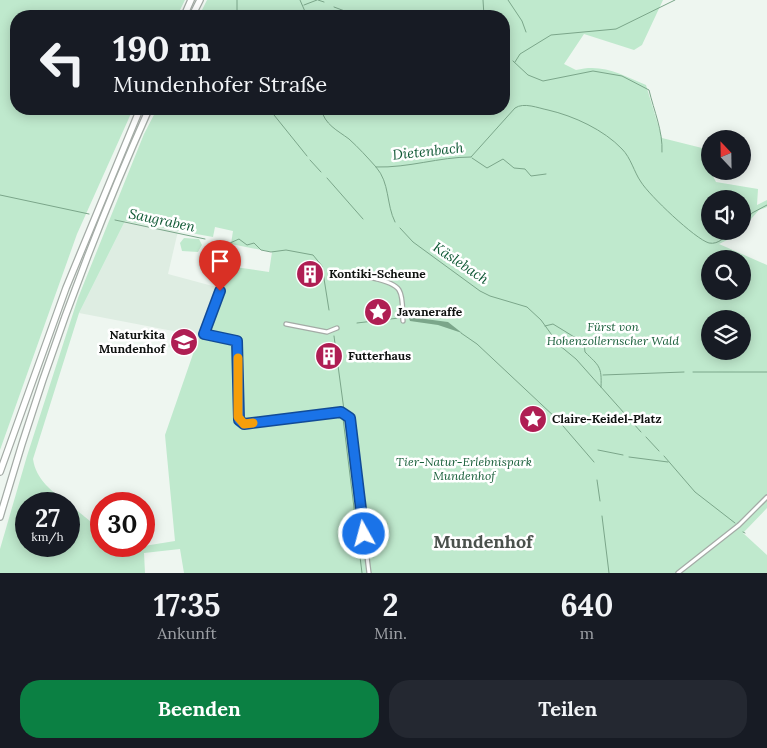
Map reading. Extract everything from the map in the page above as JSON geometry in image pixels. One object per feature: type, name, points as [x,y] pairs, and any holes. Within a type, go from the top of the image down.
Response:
[{"type":"highway","points":[[0,472],[66,288],[138,115]]},
{"type":"highway","points":[[0,516],[75,289],[147,115]]},
{"type":"street","points":[[331,272],[362,276],[396,286],[400,294],[403,321]]},
{"type":"street","points":[[220,291],[204,334],[237,341],[239,420],[244,424],[341,412],[350,418],[369,573]]},
{"type":"street","points":[[286,324],[327,332],[337,328]]},
{"type":"street","points":[[678,573],[739,526],[767,496]]},
{"type":"shaded area","points":[[125,221],[178,231],[168,274],[220,288],[193,354],[168,347],[175,333],[173,331],[79,313]]},
{"type":"shaded area","points":[[414,315],[425,319],[448,322],[462,333],[438,325],[410,321],[409,318]]},
{"type":"green space","points":[[0,0],[185,0],[180,10],[10,10],[10,115],[130,115],[77,234],[0,450]]},
{"type":"green space","points":[[207,0],[663,0],[642,45],[634,50],[584,34],[564,64],[576,70],[595,68],[612,71],[646,85],[662,138],[701,148],[701,180],[715,180],[716,182],[758,189],[757,205],[767,200],[767,207],[759,210],[751,219],[751,190],[701,190],[701,240],[727,240],[719,244],[733,250],[701,250],[701,300],[751,300],[751,258],[767,265],[767,508],[743,533],[767,555],[767,573],[184,573],[180,549],[155,552],[155,544],[175,541],[165,435],[193,354],[228,266],[269,272],[272,252],[231,244],[233,231],[215,227],[213,237],[125,221],[79,313],[33,459],[37,473],[53,492],[17,492],[78,298],[144,134],[154,115],[510,115],[510,10],[202,10]]},
{"type":"green space","points":[[184,238],[199,239],[202,245],[198,252],[182,251],[180,243]]},
{"type":"green space","points":[[15,497],[15,557],[80,557],[80,513],[90,521],[90,557],[144,557],[145,573],[0,573],[0,549]]},
{"type":"waterway","points":[[237,0],[237,10]]},
{"type":"waterway","points":[[300,0],[304,10]]},
{"type":"waterway","points":[[304,5],[317,0]]},
{"type":"waterway","points":[[318,0],[324,2]]},
{"type":"waterway","points":[[483,0],[484,10]]},
{"type":"waterway","points":[[508,0],[522,21],[526,32]]},
{"type":"waterway","points":[[515,62],[520,54],[551,35],[616,29],[675,0]]},
{"type":"waterway","points":[[334,7],[342,10]]},
{"type":"waterway","points":[[513,61],[528,75],[543,81],[593,71],[622,76],[649,90],[660,129],[662,152]]},
{"type":"waterway","name":"Dietenbach","points":[[510,114],[519,106],[531,106],[578,120],[598,130],[615,142],[625,153],[641,182],[653,196],[701,239]]},
{"type":"waterway","points":[[274,115],[307,156]]},
{"type":"waterway","points":[[323,115],[328,123],[349,139],[380,173],[384,180],[395,222]]},
{"type":"waterway","name":"Dietenbach","points":[[376,167],[400,166],[459,157],[471,157],[509,115]]},
{"type":"waterway","points":[[472,158],[487,168],[503,159],[514,168],[525,169],[531,176],[546,174]]},
{"type":"waterway","points":[[310,160],[321,172]]},
{"type":"waterway","points":[[327,178],[363,219]]},
{"type":"waterway","name":"Saugraben","points":[[0,195],[89,214]]},
{"type":"waterway","name":"Dietenbach","points":[[751,214],[767,205]]},
{"type":"waterway","name":"Saugraben","points":[[115,220],[205,239]]},
{"type":"waterway","name":"Käslebach","points":[[400,228],[413,242],[480,291],[490,296],[527,307],[541,320],[559,345],[576,359],[641,432]]},
{"type":"waterway","points":[[217,241],[230,243],[239,239],[247,245],[254,243],[261,250],[271,252],[286,250],[313,255],[322,266],[329,310]]},
{"type":"waterway","name":"Dietenbach","points":[[702,240],[709,243],[716,243],[722,240]]},
{"type":"waterway","points":[[357,323],[399,318]]},
{"type":"waterway","points":[[545,326],[553,324],[584,343],[585,352],[599,367],[601,387]]},
{"type":"waterway","points":[[461,333],[477,344],[557,419],[594,462]]},
{"type":"waterway","points":[[334,336],[344,410]]},
{"type":"waterway","points":[[603,375],[684,372]]},
{"type":"waterway","points":[[693,372],[767,372]]},
{"type":"waterway","points":[[343,418],[362,573]]},
{"type":"waterway","name":"Käslebach","points":[[646,437],[659,451]]},
{"type":"waterway","points":[[598,450],[623,455]]},
{"type":"waterway","name":"Käslebach","points":[[664,456],[695,492],[735,523]]},
{"type":"waterway","points":[[629,457],[668,462]]},
{"type":"waterway","points":[[597,480],[600,501]]},
{"type":"waterway","points":[[602,516],[609,573]]},
{"type":"slow traffic","points":[[238,358],[238,417],[244,424],[253,423]]},
{"type":"place","name":"Kontiki-Scheune","points":[[310,274]]},
{"type":"place","name":"Javaneraffe","points":[[378,312]]},
{"type":"place","name":"Naturkita Mundenhof","points":[[184,342]]},
{"type":"place","name":"Futterhaus","points":[[329,356]]},
{"type":"place","name":"Claire-Keidel-Platz","points":[[533,419]]},
{"type":"district","name":"Mundenhof","points":[[483,542]]},
{"type":"route","points":[[220,291],[204,334],[237,341],[239,420],[244,424],[341,412],[346,414],[350,418],[364,534]]},
{"type":"park label","name":"Fürst von Hohenzollernscher Wald","points":[[613,334]]},
{"type":"park label","name":"Tier-Natur-Erlebnispark Mundenhof","points":[[464,469]]}]
